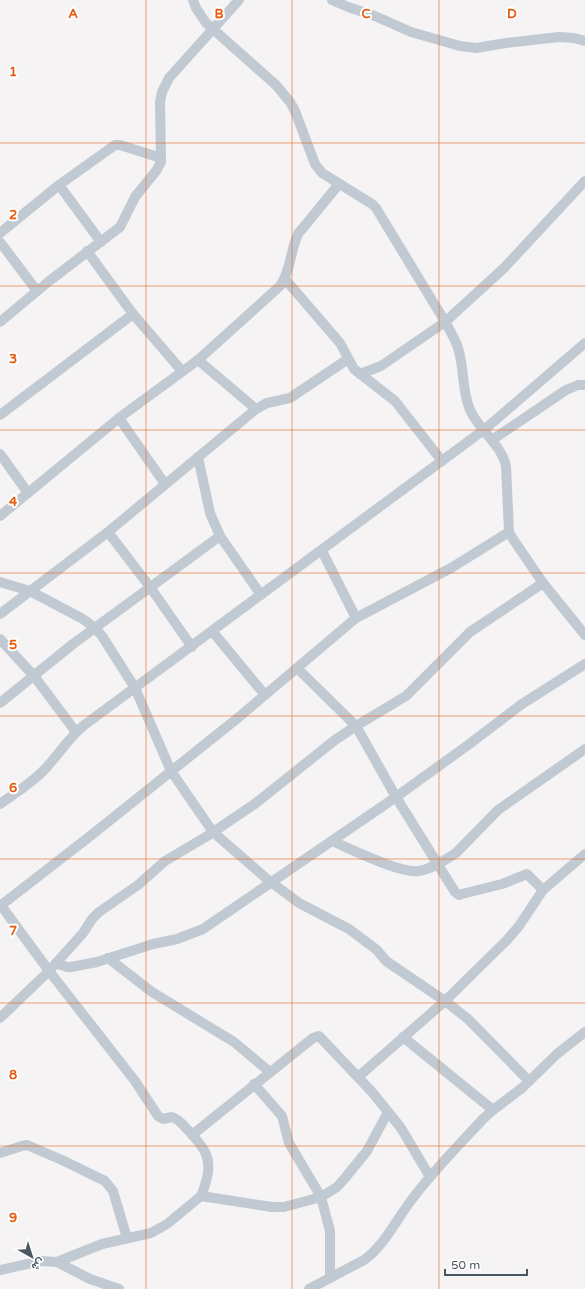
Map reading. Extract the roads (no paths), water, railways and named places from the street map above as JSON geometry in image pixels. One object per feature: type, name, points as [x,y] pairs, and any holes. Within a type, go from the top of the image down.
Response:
[{"type":"street","points":[[193,0],[200,16],[276,85],[283,94],[295,111],[315,164],[322,174],[372,204],[376,208],[445,322],[456,343],[461,357],[466,397],[469,407],[472,414],[485,429],[503,457],[506,466],[509,532],[543,583],[585,635]]},
{"type":"street","points":[[0,322],[88,251],[120,228],[134,197],[156,171],[161,162],[160,102],[164,85],[239,0]]},
{"type":"street","points":[[332,0],[375,16],[411,32],[460,46],[476,48],[506,42],[559,37],[574,38],[585,41]]},
{"type":"street","points":[[0,233],[59,185],[112,146],[117,144],[161,158]]},
{"type":"street","points":[[360,374],[381,366],[445,322],[504,268],[585,181]]},
{"type":"street","points":[[0,516],[120,418],[198,360],[280,286],[285,280],[294,243],[298,234],[339,184]]},
{"type":"street","points":[[59,185],[101,242]]},
{"type":"street","points":[[0,242],[37,291]]},
{"type":"street","points":[[88,251],[133,314],[182,371]]},
{"type":"street","points":[[285,280],[340,343],[354,369],[395,401],[442,461]]},
{"type":"street","points":[[0,415],[133,314]]},
{"type":"street","points":[[0,804],[37,777],[50,764],[76,732],[485,429],[585,343]]},
{"type":"street","points":[[0,614],[108,532],[256,409],[266,403],[290,398],[348,359]]},
{"type":"street","points":[[198,360],[256,409]]},
{"type":"street","points":[[492,440],[566,390],[585,384]]},
{"type":"street","points":[[120,418],[165,484]]},
{"type":"street","points":[[0,454],[28,493]]},
{"type":"street","points":[[198,457],[210,513],[220,536],[261,596]]},
{"type":"street","points":[[108,532],[192,646]]},
{"type":"street","points":[[57,1262],[102,1244],[151,1233],[167,1224],[202,1196],[209,1167],[204,1148],[176,1118],[172,1116],[163,1119],[158,1116],[135,1081],[53,967],[0,905],[89,837],[171,771],[265,695],[356,618],[451,568],[509,532]]},
{"type":"street","points":[[0,703],[95,628],[220,536]]},
{"type":"street","points":[[322,551],[356,618]]},
{"type":"street","points":[[0,582],[30,591],[83,619],[95,628],[102,636],[136,688],[171,771],[213,832],[271,882],[308,909],[349,929],[377,950],[386,961],[445,1001],[475,1025],[529,1081]]},
{"type":"street","points":[[0,1018],[53,967],[99,912],[138,885],[165,861],[213,832],[256,803],[325,747],[356,726],[406,696],[470,632],[543,583]]},
{"type":"street","points":[[212,631],[265,695]]},
{"type":"street","points":[[0,639],[34,676],[76,732]]},
{"type":"street","points":[[53,967],[71,967],[108,958],[153,944],[177,939],[198,931],[396,797],[522,704],[585,664]]},
{"type":"street","points":[[297,668],[356,726],[396,797],[455,892],[459,894],[502,884],[527,874],[543,890]]},
{"type":"street","points":[[332,841],[400,868],[414,871],[437,864],[456,853],[498,810],[585,749]]},
{"type":"street","points":[[358,1077],[445,1001],[513,934],[543,890],[585,854]]},
{"type":"street","points":[[108,958],[152,992],[234,1042],[270,1072]]},
{"type":"street","points":[[309,1289],[372,1255],[430,1177],[492,1110],[529,1081],[557,1054],[585,1032]]},
{"type":"street","points":[[192,1135],[313,1038],[319,1036],[358,1077],[401,1128],[430,1177]]},
{"type":"street","points":[[403,1037],[492,1110]]},
{"type":"street","points":[[254,1084],[277,1108],[282,1116],[289,1143],[321,1197],[330,1231],[330,1278]]},
{"type":"street","points":[[202,1196],[272,1207],[284,1207],[321,1197],[337,1187],[345,1178],[367,1150],[388,1112]]},
{"type":"street","points":[[0,1153],[27,1145],[105,1181],[114,1191],[126,1238]]},
{"type":"street","points":[[0,1270],[41,1261],[57,1262],[90,1279],[119,1289]]}]
